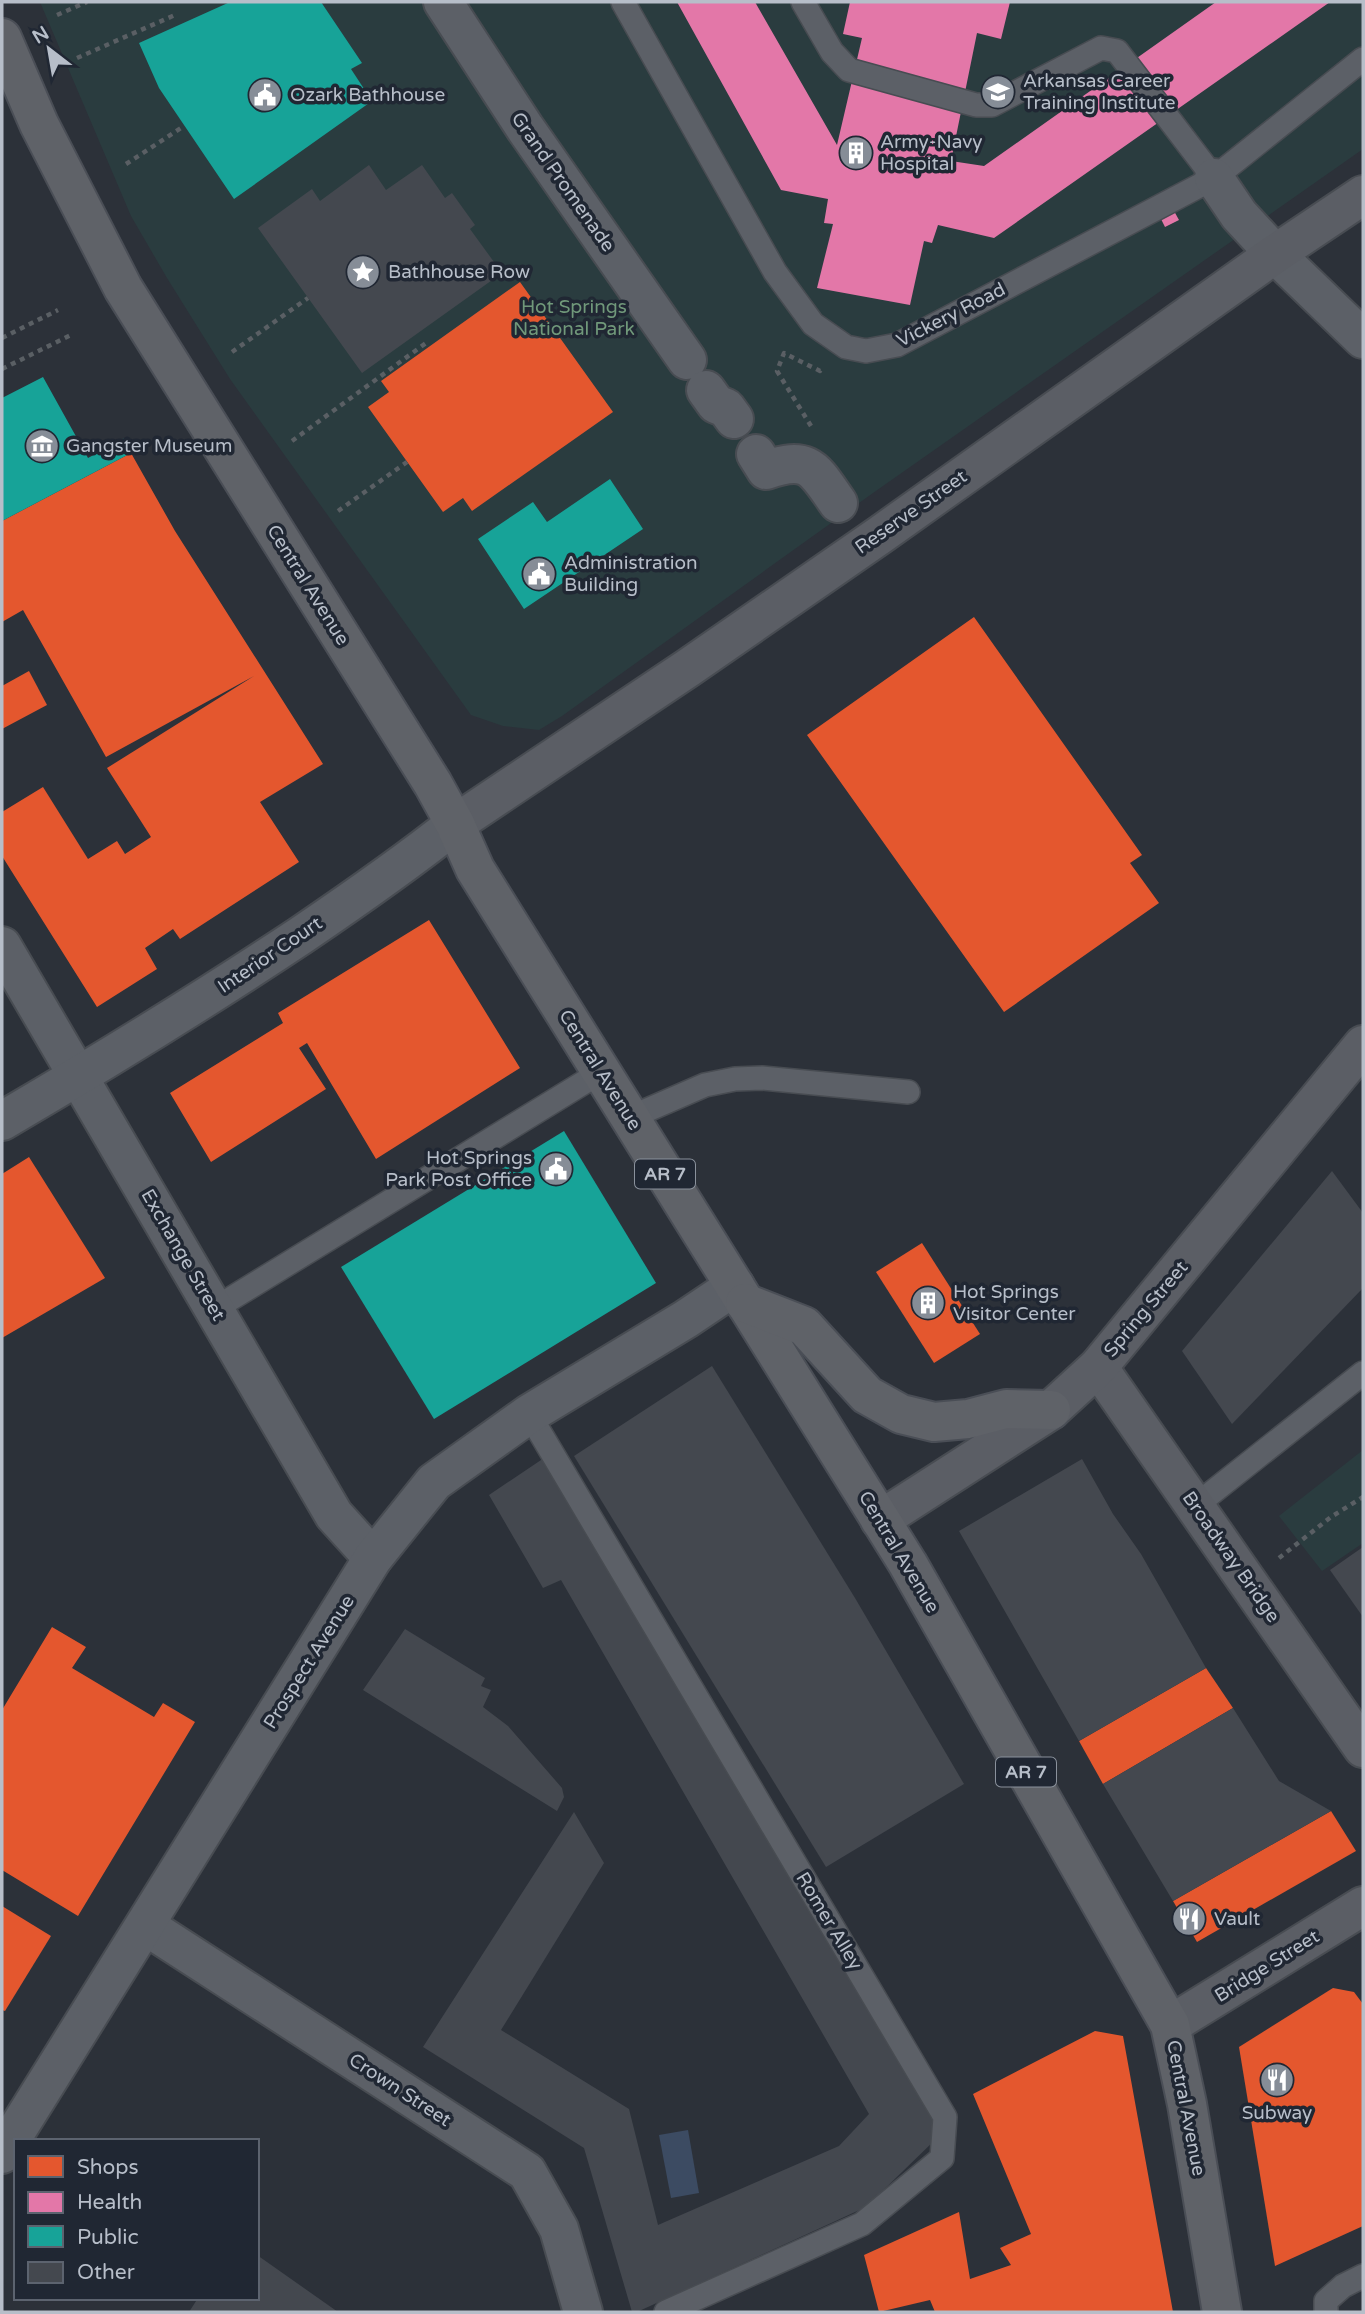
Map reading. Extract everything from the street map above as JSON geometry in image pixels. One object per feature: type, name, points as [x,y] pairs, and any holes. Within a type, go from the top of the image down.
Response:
[{"type":"main road","name":"Central Avenue","points":[[2,38],[39,124],[123,288],[433,784],[475,869],[915,1576],[1170,2025],[1187,2104],[1222,2312]]},
{"type":"main road","name":"Reserve Street","points":[[455,824],[688,668],[1275,254],[1363,195]]},
{"type":"main road","name":"Spring Street","points":[[880,1520],[1051,1410],[1098,1367],[1363,1045]]},
{"type":"main road","points":[[740,1294],[804,1326],[867,1395],[901,1414],[934,1422],[968,1419],[1006,1409],[1051,1410]]},
{"type":"main road","name":"Broadway Bridge","points":[[1098,1367],[1363,1748]]},
{"type":"main road","name":"Bridge Street","points":[[1170,2025],[1363,1906]]},
{"type":"street","name":"Grand Promenade","points":[[443,2],[526,128],[716,404],[726,408],[734,419]]},
{"type":"street","points":[[1214,178],[1239,215],[1275,254],[1363,339]]},
{"type":"street","points":[[756,469],[796,463],[809,467],[817,473],[838,503]]},
{"type":"street","name":"Interior Court","points":[[2,1121],[234,979],[403,866],[455,824]]},
{"type":"street","name":"Exchange Street","points":[[2,946],[334,1515],[373,1558]]},
{"type":"street","name":"Prospect Avenue","points":[[2,2154],[373,1558],[434,1482],[529,1414],[686,1319],[740,1294]]},
{"type":"street","name":"Crown Street","points":[[146,1926],[527,2172],[559,2229],[583,2312]]},
{"type":"lane","name":"Vickery Road","points":[[623,2],[775,272],[813,324],[846,347],[866,351],[897,345],[1214,178],[1363,59]]},
{"type":"lane","points":[[803,2],[832,52],[849,70],[976,105],[992,105],[1101,48],[1117,51],[1214,178]]},
{"type":"lane","points":[[214,1309],[601,1072]]},
{"type":"lane","points":[[629,1118],[705,1085],[734,1079],[762,1078],[908,1091]]},
{"type":"lane","points":[[1195,1506],[1363,1373]]},
{"type":"lane","name":"Romer Alley","points":[[529,1414],[945,2117],[942,2158],[862,2224],[666,2312]]},
{"type":"lane","points":[[1326,2312],[1326,2301],[1343,2286],[1363,2276]]},
{"type":"path","points":[[57,15],[87,2]]},
{"type":"path","points":[[77,58],[175,15]]},
{"type":"path","points":[[125,164],[184,126]]},
{"type":"path","points":[[232,352],[308,298]]},
{"type":"path","points":[[2,338],[58,310]]},
{"type":"path","points":[[2,369],[73,334]]},
{"type":"path","points":[[292,441],[426,343]]},
{"type":"path","points":[[817,434],[776,371],[784,353],[820,371],[824,366]]},
{"type":"path","points":[[338,510],[407,463]]},
{"type":"path","points":[[1249,1583],[1331,1517],[1363,1497]]},
{"type":"green space","name":"Hot Springs National Park","points":[[40,2],[1363,2],[1363,149],[873,493],[562,716],[539,730],[503,726],[471,715],[230,379],[131,216]]},
{"type":"green space","points":[[1363,1450],[1363,1543],[1322,1571],[1279,1516]]},
{"type":"water","points":[[688,2130],[699,2193],[671,2198],[659,2135]]},
{"type":"building: Shops","points":[[520,282],[613,412],[472,511],[463,498],[443,512],[368,407],[389,392],[381,381]]},
{"type":"building: Shops","points":[[131,453],[175,531],[323,764],[260,802],[299,862],[180,939],[173,929],[145,948],[157,969],[97,1007],[2,856],[2,812],[43,787],[88,859],[117,841],[125,854],[151,837],[107,768],[254,676],[106,757],[23,610],[2,622],[2,521]]},
{"type":"building: Shops","points":[[974,617],[1142,855],[1130,863],[1159,903],[1004,1012],[807,735]]},
{"type":"building: Shops","points":[[29,671],[47,705],[2,729],[2,686]]},
{"type":"building: Shops","points":[[429,920],[520,1068],[376,1159],[307,1043],[299,1048],[326,1089],[211,1162],[170,1093],[283,1023],[278,1013]]},
{"type":"building: Shops","points":[[29,1157],[105,1278],[2,1338],[2,1174]]},
{"type":"building: Shops","name":"Hot Springs Visitor Center","points":[[922,1243],[980,1334],[934,1363],[876,1272]]},
{"type":"building: Shops","points":[[52,1627],[86,1647],[72,1668],[154,1717],[163,1703],[195,1722],[78,1916],[2,1870],[2,1710]]},
{"type":"building: Shops","points":[[1206,1668],[1233,1708],[1103,1784],[1079,1741]]},
{"type":"building: Shops","points":[[1331,1811],[1356,1851],[1197,1942],[1173,1901]]},
{"type":"building: Shops","points":[[2,1906],[51,1936],[5,2011],[2,2010]]},
{"type":"building: Shops","points":[[1333,1988],[1354,1992],[1363,2004],[1363,2226],[1275,2266],[1239,2047]]},
{"type":"building: Shops","points":[[1095,2031],[1123,2036],[1173,2312],[935,2312],[930,2300],[879,2312],[864,2255],[959,2212],[970,2279],[1011,2265],[1000,2248],[1031,2234],[973,2094]]},
{"type":"building: Health","name":"Army-Navy Hospital","points":[[677,2],[755,2],[837,145],[862,38],[843,34],[850,2],[1010,2],[1001,39],[977,33],[951,161],[984,166],[1216,2],[1330,2],[994,238],[938,225],[932,243],[924,241],[910,305],[817,288],[833,224],[824,223],[828,199],[781,190]]},
{"type":"building: Health","points":[[1174,211],[1179,220],[1165,227],[1161,219]]},
{"type":"building: Public","name":"Ozark Bathhouse","points":[[230,2],[321,2],[362,63],[351,69],[372,101],[234,199],[159,88],[139,43]]},
{"type":"building: Public","name":"Gangster Museum","points":[[43,377],[88,458],[125,438],[131,453],[2,521],[2,398]]},
{"type":"building: Public","name":"Administration Building","points":[[610,479],[643,529],[524,609],[478,539],[533,502],[547,522]]},
{"type":"building: Public","points":[[564,1131],[656,1283],[434,1419],[341,1267]]},
{"type":"building: Other","points":[[369,165],[386,190],[422,165],[445,198],[452,193],[475,225],[470,229],[502,273],[362,373],[258,228],[312,189],[320,201]]},
{"type":"building: Other","points":[[1332,1171],[1363,1213],[1363,1288],[1232,1424],[1182,1351]]},
{"type":"building: Other","points":[[712,1366],[855,1598],[964,1784],[826,1867],[574,1456]]},
{"type":"building: Other","points":[[544,1458],[938,2118],[937,2138],[866,2207],[637,2312],[632,2312],[584,2148],[423,2047],[574,1812],[604,1863],[501,2030],[629,2109],[658,2225],[839,2146],[869,2114],[561,1580],[543,1588],[489,1495]]},
{"type":"building: Other","points":[[1082,1459],[1113,1514],[1141,1554],[1206,1668],[1079,1741],[959,1531]]},
{"type":"building: Other","points":[[1363,1547],[1363,1617],[1330,1570]]},
{"type":"building: Other","points":[[405,1629],[485,1678],[481,1686],[491,1690],[483,1707],[508,1726],[562,1788],[564,1797],[557,1811],[363,1690]]},
{"type":"building: Other","points":[[1233,1708],[1279,1781],[1331,1811],[1173,1901],[1103,1784]]},
{"type":"building: Other","points":[[259,2256],[338,2312],[189,2312],[197,2300],[259,2300]]},
{"type":"place","name":"Arkansas Career Training Institute","points":[[998,92]]},
{"type":"place","name":"Ozark Bathhouse","points":[[265,95]]},
{"type":"place","name":"Army-Navy Hospital","points":[[856,153]]},
{"type":"place","name":"Bathhouse Row","points":[[363,272]]},
{"type":"place","name":"Gangster Museum","points":[[42,446]]},
{"type":"place","name":"Administration Building","points":[[539,574]]},
{"type":"place","name":"Hot Springs Park Post Office","points":[[556,1169]]},
{"type":"place","name":"Hot Springs Visitor Center","points":[[928,1303]]},
{"type":"place","name":"Vault","points":[[1189,1919]]},
{"type":"place","name":"Subway","points":[[1277,2080]]}]
